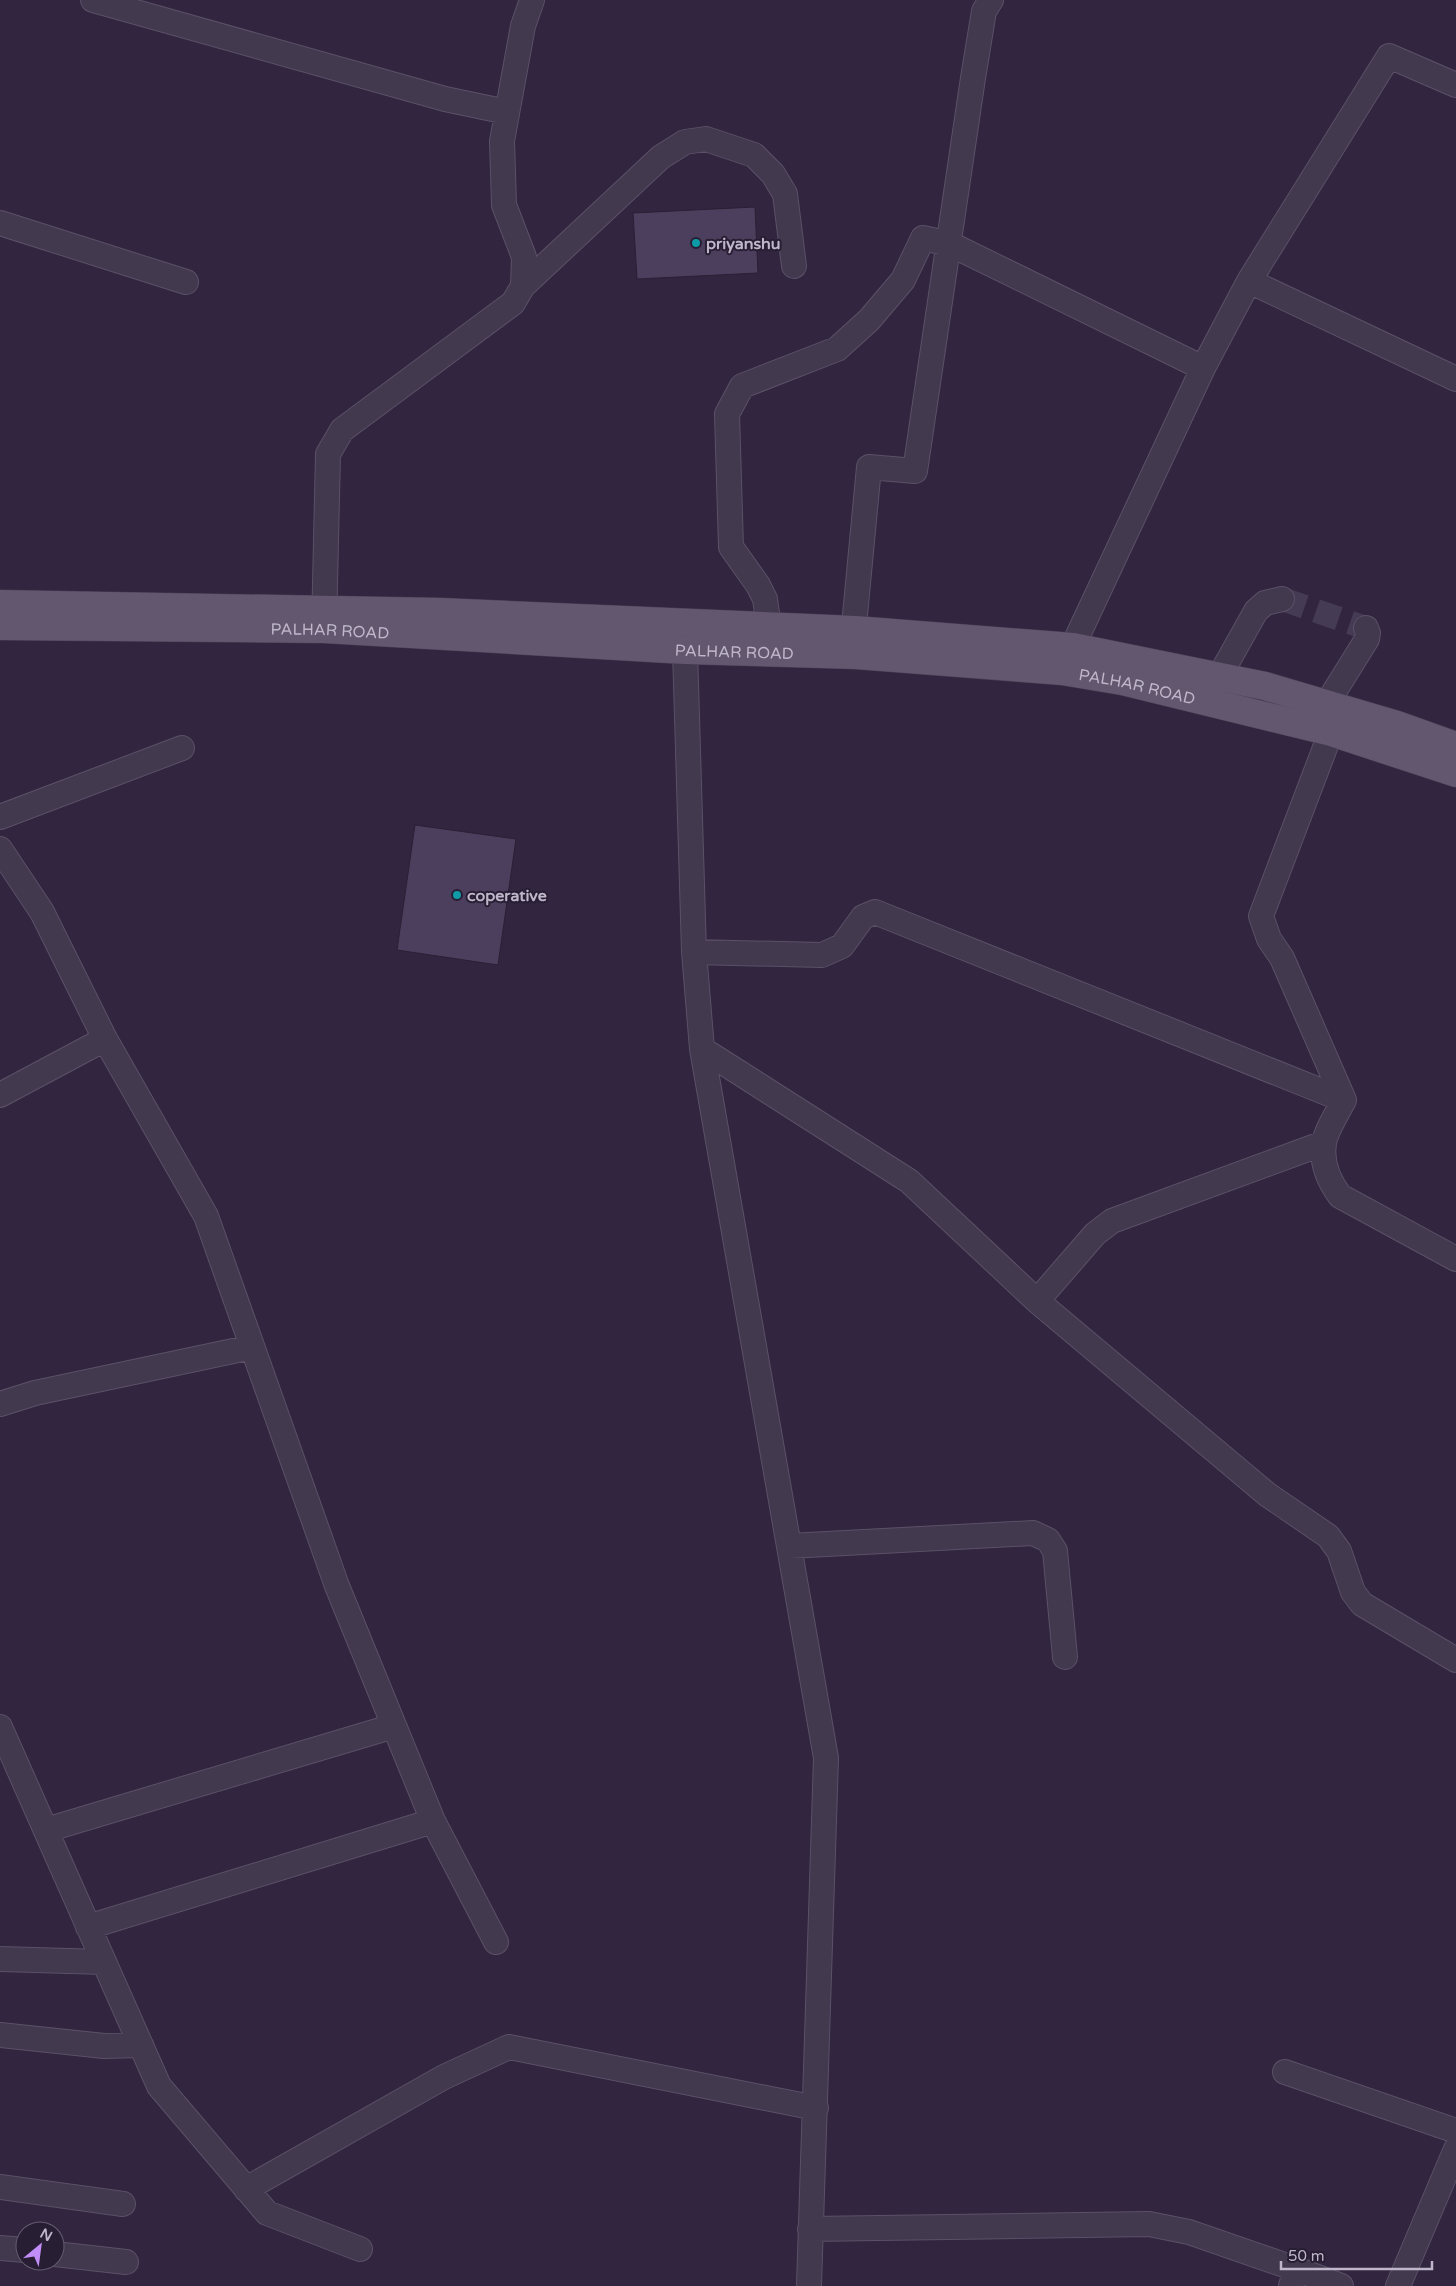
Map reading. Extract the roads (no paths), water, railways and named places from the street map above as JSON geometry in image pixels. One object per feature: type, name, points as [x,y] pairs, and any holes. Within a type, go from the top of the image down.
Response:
[{"type":"main road","name":"PALHAR ROAD","points":[[0,604],[324,620],[685,650],[856,642]]},
{"type":"main road","name":"PALHAR ROAD","points":[[0,626],[324,620],[441,612],[769,627],[856,642],[1067,659],[1219,677],[1264,686],[1397,725],[1456,746]]},
{"type":"main road","name":"PALHAR ROAD","points":[[1067,659],[1122,681],[1331,732],[1456,773]]},
{"type":"street","points":[[93,0],[445,99],[507,112]]},
{"type":"street","points":[[523,286],[524,258],[504,205],[502,142],[523,26],[532,0]]},
{"type":"street","points":[[856,642],[869,468],[915,471],[976,59],[984,11],[991,0]]},
{"type":"street","points":[[1067,659],[1203,368],[1249,281],[1389,56],[1456,85]]},
{"type":"street","points":[[324,620],[328,454],[342,430],[513,303],[523,286],[662,157],[685,142],[706,139],[754,156],[773,174],[785,194],[794,266]]},
{"type":"street","points":[[0,223],[186,282]]},
{"type":"street","points":[[769,627],[766,599],[732,547],[727,414],[742,386],[836,349],[869,320],[903,280],[924,238],[950,244],[1203,368]]},
{"type":"street","points":[[1249,281],[1456,379]]},
{"type":"street","points":[[1219,677],[1256,611],[1265,603],[1282,598]]},
{"type":"street","points":[[1326,705],[1366,640],[1368,633],[1366,628]]},
{"type":"street","points":[[685,650],[694,952],[702,1049],[826,1758],[809,2286]]},
{"type":"street","points":[[1331,732],[1261,916],[1270,939],[1282,958],[1344,1100],[1324,1143],[1325,1165],[1329,1182],[1340,1196],[1456,1259]]},
{"type":"street","points":[[0,817],[182,748]]},
{"type":"street","points":[[4,864],[42,912],[106,1040],[206,1216],[337,1586],[433,1822],[496,1942]]},
{"type":"street","points":[[694,952],[822,955],[842,946],[862,917],[875,912],[1344,1100]]},
{"type":"street","points":[[0,1095],[106,1040]]},
{"type":"street","points":[[702,1049],[909,1181],[1037,1301],[1268,1495],[1328,1536],[1339,1551],[1353,1592],[1362,1604],[1456,1660]]},
{"type":"street","points":[[1037,1301],[1095,1234],[1112,1221],[1324,1143]]},
{"type":"street","points":[[0,1404],[35,1394],[252,1347]]},
{"type":"street","points":[[789,1546],[1033,1533],[1048,1540],[1055,1551],[1065,1658]]},
{"type":"street","points":[[46,1830],[394,1726]]},
{"type":"street","points":[[0,1727],[159,2086],[267,2213],[360,2249]]},
{"type":"street","points":[[88,1926],[433,1822]]},
{"type":"street","points":[[0,1959],[104,1962]]},
{"type":"street","points":[[0,2035],[104,2046],[141,2045]]},
{"type":"street","points":[[246,2188],[444,2077],[509,2047],[816,2108]]},
{"type":"street","points":[[1285,2072],[1456,2131]]},
{"type":"street","points":[[1398,2286],[1456,2149]]},
{"type":"street","points":[[0,2187],[122,2204]]},
{"type":"street","points":[[810,2229],[1084,2223],[1149,2224],[1190,2232],[1293,2277],[1340,2286]]},
{"type":"street","points":[[0,2248],[15,2249]]},
{"type":"street","points":[[65,2255],[126,2262]]},
{"type":"tunnel","points":[[1282,599],[1366,628]]},
{"type":"place","name":"priyanshu","points":[[696,243]]},
{"type":"place","name":"coperative","points":[[457,895]]}]
